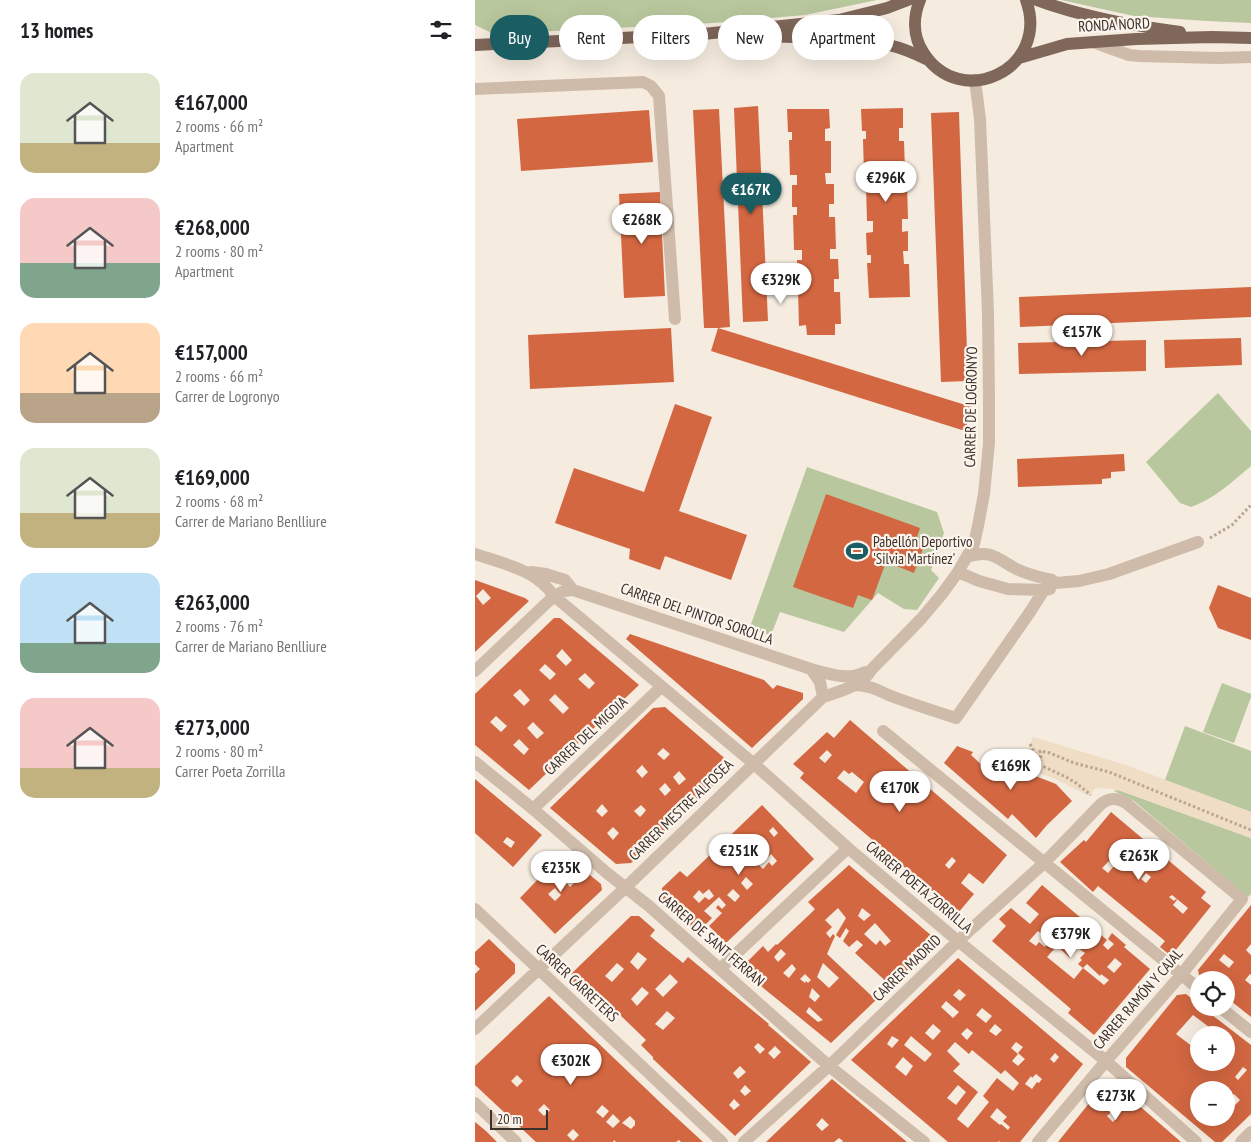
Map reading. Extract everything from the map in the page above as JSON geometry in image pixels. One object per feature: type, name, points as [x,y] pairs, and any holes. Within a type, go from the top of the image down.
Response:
[{"type":"main road","points":[[708,33],[839,20],[887,8],[908,0]]},
{"type":"main road","points":[[920,0],[916,11],[915,28],[919,45],[928,60],[939,70],[955,78],[975,80],[992,77],[1007,70],[1019,58],[1027,43],[1031,27],[1030,11],[1026,0]]},
{"type":"main road","name":"RONDA NORD","points":[[1037,0],[1072,11],[1137,26],[1212,37]]},
{"type":"main road","points":[[708,34],[840,39],[890,46],[911,52],[928,60]]},
{"type":"main road","points":[[475,45],[633,37]]},
{"type":"main road","name":"RONDA NORD","points":[[1019,58],[1067,44],[1090,42],[1212,37],[1251,38]]},
{"type":"street","points":[[1090,42],[1129,55],[1139,56],[1251,57]]},
{"type":"street","name":"CARRER DE LOGRONYO","points":[[823,697],[845,689],[868,676],[872,669],[921,619],[942,594],[958,572],[974,544],[984,494],[989,443],[988,313],[980,119],[975,80]]},
{"type":"street","points":[[475,89],[643,82],[651,86],[659,96],[675,319]]},
{"type":"street","points":[[978,526],[981,539],[991,554],[1021,571],[1052,580],[1055,583],[1079,581],[1109,574],[1198,542]]},
{"type":"street","points":[[967,557],[982,553],[991,554]]},
{"type":"street","name":"CARRER DEL PINTOR SOROLLA","points":[[475,554],[529,572],[546,574],[565,580],[573,590],[811,670],[851,677],[872,669]]},
{"type":"street","name":"CARRER DEL PINTOR SOROLLA","points":[[529,572],[548,587],[554,596]]},
{"type":"street","points":[[958,572],[979,581],[1008,589],[1044,590],[1052,588],[1055,586],[1055,583]]},
{"type":"street","points":[[475,671],[554,596],[564,591],[573,590]]},
{"type":"street","points":[[853,685],[871,687],[891,696],[956,718],[1044,590]]},
{"type":"street","name":"CARRER POETA ZORRILLA","points":[[554,596],[958,941],[1106,1061],[1196,1142]]},
{"type":"street","points":[[811,670],[820,682],[823,697]]},
{"type":"street","name":"CARRER DEL MIGDIA","points":[[533,809],[661,687]]},
{"type":"street","name":"CARRER MESTRE ALFOSEA","points":[[475,1029],[823,697]]},
{"type":"street","points":[[883,731],[1190,982]]},
{"type":"street","name":"CARRER DE SANT FERRAN","points":[[475,762],[649,906],[829,1066],[924,1142]]},
{"type":"street","name":"CARRER MADRID","points":[[744,1142],[829,1066],[958,941],[1044,863],[1101,804],[1109,799],[1114,798],[1126,803],[1241,899]]},
{"type":"street","points":[[720,970],[848,848]]},
{"type":"street","name":"CARRER RAMÓN Y CAJAL","points":[[1038,1142],[1181,975],[1241,899]]},
{"type":"street","name":"CARRER CARRETERS","points":[[475,909],[722,1142]]},
{"type":"street","points":[[1231,1016],[1251,1032]]},
{"type":"street","points":[[475,1103],[517,1142]]},
{"type":"street","points":[[1241,1142],[1251,1132]]},
{"type":"path","points":[[1198,542],[1208,539],[1232,525],[1251,505]]},
{"type":"path","points":[[1029,744],[1041,758]]},
{"type":"path","points":[[1041,758],[1040,751],[1048,752],[1078,764],[1109,772],[1251,830]]},
{"type":"path","points":[[1041,758],[1036,763],[1077,783],[1101,804]]},
{"type":"green space","points":[[475,0],[877,0],[805,15],[782,17],[782,15],[718,15],[718,23],[713,23],[708,23],[708,15],[633,15],[633,27],[623,28],[623,15],[559,15],[559,31],[549,31],[549,15],[490,15],[490,32],[475,25]]},
{"type":"green space","points":[[1061,0],[1251,0],[1251,23],[1134,16]]},
{"type":"green space","points":[[1218,393],[1251,431],[1251,466],[1215,495],[1191,507],[1180,503],[1146,462]]},
{"type":"green space","name":"Pabellón Deportivo 'Silvia Martínez'","points":[[807,467],[937,512],[944,533],[931,570],[939,578],[917,610],[904,609],[878,593],[844,632],[780,612],[771,635],[749,630]]},
{"type":"green space","points":[[1222,683],[1251,694],[1234,743],[1203,732]]},
{"type":"green space","points":[[1185,726],[1251,751],[1251,812],[1165,780]]},
{"type":"green space","points":[[1118,790],[1251,838],[1251,894],[1248,897],[1134,801],[1114,791]]},
{"type":"shaded area","points":[[1033,737],[1123,764],[1251,812],[1251,838],[1118,790],[1094,789],[1089,796],[1053,778],[1023,767]]},
{"type":"building","points":[[758,106],[768,321],[743,322],[734,108]]},
{"type":"building","points":[[903,108],[903,128],[899,128],[899,141],[904,141],[905,172],[899,173],[900,184],[907,183],[908,219],[902,219],[902,232],[908,231],[908,251],[903,251],[904,264],[909,264],[910,297],[869,298],[867,263],[871,263],[871,255],[867,255],[866,233],[873,232],[873,221],[867,221],[866,185],[871,184],[871,174],[864,174],[863,139],[866,139],[866,131],[862,131],[861,109]]},
{"type":"building","points":[[719,109],[730,327],[704,328],[693,110]]},
{"type":"building","points":[[787,109],[829,109],[830,128],[825,129],[825,141],[831,141],[831,173],[825,173],[826,184],[834,184],[834,204],[829,204],[829,217],[835,217],[836,249],[830,249],[830,259],[838,259],[839,279],[834,279],[834,292],[840,292],[841,324],[835,324],[835,335],[807,335],[806,325],[799,326],[798,290],[802,290],[801,282],[797,282],[797,260],[802,260],[802,250],[794,250],[793,215],[797,215],[797,207],[792,207],[792,185],[797,185],[797,175],[790,175],[789,140],[792,140],[792,132],[788,132]]},
{"type":"building","points":[[649,110],[653,162],[521,171],[517,119]]},
{"type":"building","points":[[959,112],[968,381],[941,382],[931,113]]},
{"type":"building","points":[[660,192],[665,296],[624,298],[619,194]]},
{"type":"building","points":[[1251,287],[1251,317],[1020,327],[1019,297]]},
{"type":"building","points":[[671,328],[674,382],[530,389],[528,335]]},
{"type":"building","points":[[718,328],[972,407],[965,431],[711,351]]},
{"type":"building","points":[[1241,338],[1242,365],[1165,368],[1164,340]]},
{"type":"building","points":[[1146,340],[1146,371],[1019,374],[1018,343]]},
{"type":"building","points":[[675,404],[712,417],[679,511],[747,535],[731,580],[665,556],[660,570],[629,559],[630,549],[555,523],[574,468],[644,492]]},
{"type":"building","points":[[1124,454],[1125,471],[1111,472],[1111,478],[1102,479],[1102,484],[1018,487],[1017,459]]},
{"type":"building","points":[[826,494],[920,528],[916,540],[925,543],[914,573],[886,562],[872,600],[858,595],[853,608],[793,587]]},
{"type":"building","points":[[475,580],[529,601],[475,652]],"holes":[[[483,589],[491,598],[483,605],[476,596]]]},
{"type":"building","points":[[1218,585],[1251,598],[1251,640],[1218,628],[1209,608]]},
{"type":"building","points":[[554,618],[560,618],[639,685],[529,790],[475,745],[475,694]],"holes":[[[562,649],[572,660],[566,666],[556,656]],[[545,664],[556,674],[550,680],[539,670]],[[585,673],[595,683],[589,689],[578,679]],[[520,689],[530,700],[524,706],[513,695]],[[555,694],[569,708],[563,714],[549,700]],[[496,716],[507,726],[501,732],[490,722]],[[533,722],[544,733],[537,739],[527,728]],[[519,739],[529,749],[524,755],[513,745]]]},
{"type":"building","points":[[630,634],[764,680],[773,689],[777,685],[803,693],[803,699],[752,748],[626,639]]},
{"type":"building","points":[[665,707],[729,762],[729,770],[631,863],[616,864],[550,808],[653,708]],"holes":[[[663,748],[670,754],[664,760],[657,754]],[[642,765],[648,772],[642,778],[636,771]],[[679,771],[686,779],[679,785],[673,777]],[[665,783],[671,790],[665,796],[659,789]],[[602,804],[608,811],[602,817],[596,811]],[[641,805],[646,810],[640,817],[634,811]],[[613,827],[619,833],[613,840],[607,833]]]},
{"type":"building","points":[[850,720],[1007,855],[983,884],[969,873],[961,883],[974,894],[958,913],[800,778],[804,773],[793,764],[827,732],[834,738]],"holes":[[[827,750],[832,755],[825,763],[819,758]],[[844,770],[849,774],[852,772],[864,782],[856,793],[837,778]],[[952,857],[956,861],[949,869],[945,865]]]},
{"type":"building","points":[[957,746],[973,752],[971,755],[984,767],[991,759],[1000,763],[998,764],[1005,770],[1008,766],[1017,769],[1011,777],[1017,782],[1025,772],[1056,784],[1072,801],[1036,838],[1012,814],[1008,819],[944,763]]},
{"type":"building","points":[[475,779],[542,835],[513,867],[475,833]],"holes":[[[507,837],[515,842],[511,848],[503,842]]]},
{"type":"building","points":[[762,805],[814,859],[726,943],[709,926],[722,913],[716,908],[718,905],[722,909],[726,905],[719,897],[704,911],[712,918],[698,932],[663,903],[662,888],[680,871],[687,877]],"holes":[[[773,827],[778,833],[774,837],[769,831]],[[753,846],[760,854],[755,859],[747,851]],[[771,854],[777,861],[772,866],[769,862],[763,869],[756,862],[763,856],[766,859]],[[746,877],[753,884],[747,890],[741,883]],[[709,889],[714,896],[709,900],[705,897],[699,903],[693,897],[699,890],[703,894]],[[733,889],[740,896],[735,902],[727,895]]]},
{"type":"building","points":[[1111,812],[1206,892],[1201,898],[1211,906],[1171,956],[1160,947],[1165,941],[1098,886],[1093,892],[1060,862],[1084,840],[1086,842]],"holes":[[[1109,861],[1114,866],[1108,873],[1102,868]],[[1146,873],[1151,877],[1146,883],[1141,879]],[[1172,895],[1188,908],[1183,914],[1173,905],[1177,900],[1174,901],[1169,897]]]},
{"type":"building","points":[[563,853],[601,884],[602,890],[555,934],[520,898]],"holes":[[[570,876],[575,882],[570,887],[565,881]],[[555,888],[561,895],[555,901],[548,894]]]},
{"type":"building","points":[[849,865],[933,937],[934,945],[891,986],[855,953],[863,945],[857,940],[849,947],[843,941],[849,931],[846,928],[840,938],[836,935],[846,918],[838,908],[825,920],[832,927],[826,933],[830,938],[833,934],[835,936],[827,954],[876,1000],[831,1043],[740,969],[763,946],[768,952],[809,915],[815,909],[808,902]],"holes":[[[862,908],[871,915],[864,921],[858,916]],[[875,923],[891,941],[885,946],[880,940],[876,945],[864,934]],[[781,949],[786,954],[778,962],[774,957]],[[823,963],[839,978],[829,988],[817,977]],[[792,964],[796,969],[789,978],[783,973]],[[805,974],[811,980],[805,983],[800,979]],[[812,988],[820,996],[815,1002],[809,997]],[[809,1007],[823,1020],[818,1022],[806,1012]]]},
{"type":"building","points":[[1042,885],[1107,940],[1103,945],[1108,950],[1114,944],[1108,939],[1112,933],[1126,945],[1124,947],[1150,969],[1094,1035],[1068,1013],[1071,1009],[992,941],[1006,926],[999,919],[1011,908],[1030,924],[1039,914],[1026,903]],"holes":[[[1058,930],[1065,937],[1061,942],[1053,935]],[[1038,931],[1050,941],[1045,947],[1039,942],[1036,946],[1029,941]],[[1057,946],[1070,958],[1078,948],[1085,953],[1080,958],[1082,960],[1078,964],[1083,968],[1074,979],[1047,957]],[[1115,958],[1122,964],[1114,973],[1107,967]],[[1087,964],[1100,976],[1101,974],[1109,980],[1104,985],[1083,968]]]},
{"type":"building","points":[[1251,905],[1251,944],[1246,950],[1251,955],[1251,975],[1245,980],[1251,985],[1251,1017],[1235,1004],[1235,971],[1198,971]],"holes":[[[1224,954],[1234,962],[1229,968],[1219,960]]]},
{"type":"building","points":[[631,916],[639,916],[655,930],[650,936],[683,963],[688,957],[769,1024],[811,1062],[735,1136],[653,1059],[641,1045],[646,1040],[587,983],[581,990],[572,981],[571,974]],"holes":[[[638,952],[647,959],[638,970],[630,962]],[[617,963],[624,969],[612,982],[605,976]],[[670,974],[678,982],[663,997],[655,989]],[[642,987],[649,993],[637,1006],[631,999]],[[667,1011],[675,1018],[663,1030],[655,1024]],[[758,1043],[765,1049],[760,1054],[754,1047]],[[775,1046],[781,1052],[774,1059],[768,1053]],[[740,1066],[746,1072],[738,1079],[733,1073]],[[745,1085],[751,1091],[745,1096],[740,1091]],[[734,1099],[740,1105],[734,1110],[729,1105]]]},
{"type":"building","points":[[489,939],[515,964],[515,973],[475,1011],[475,974],[480,969],[475,964],[475,952]]},
{"type":"building","points":[[958,958],[1083,1064],[1020,1142],[948,1142],[851,1060]],"holes":[[[959,989],[966,995],[960,1001],[953,995]],[[946,1001],[959,1012],[953,1018],[941,1007]],[[982,1008],[992,1016],[986,1023],[976,1015]],[[933,1024],[941,1031],[933,1040],[925,1033]],[[995,1024],[1002,1030],[996,1036],[989,1031]],[[967,1028],[973,1033],[967,1040],[961,1034]],[[892,1036],[899,1040],[892,1048],[887,1044]],[[911,1036],[932,1054],[925,1062],[904,1045]],[[955,1042],[969,1054],[972,1050],[1001,1074],[1005,1070],[1019,1083],[1013,1091],[997,1078],[983,1096],[989,1102],[968,1128],[957,1119],[978,1092],[953,1071],[960,1064],[947,1051]],[[1016,1042],[1023,1047],[1018,1053],[1025,1059],[1018,1066],[1012,1061],[1018,1054],[1011,1048]],[[1055,1053],[1059,1057],[1054,1063],[1050,1059]],[[903,1057],[913,1066],[906,1076],[895,1067]],[[1036,1074],[1042,1079],[1032,1089],[1025,1084],[1031,1076],[1032,1078]],[[958,1085],[966,1092],[956,1105],[947,1098]],[[997,1108],[1007,1117],[1003,1121],[1010,1127],[1008,1130],[990,1117]]]},
{"type":"building","points":[[1186,994],[1190,997],[1190,1016],[1192,1016],[1176,1034],[1190,1045],[1190,1071],[1235,1071],[1235,1033],[1251,1045],[1251,1114],[1222,1142],[1215,1142],[1196,1126],[1235,1126],[1235,1105],[1240,1100],[1235,1095],[1235,1081],[1190,1081],[1190,1121],[1126,1067],[1126,1058],[1177,995]],"holes":[[[1243,1067],[1247,1070],[1238,1080],[1235,1077]]]},
{"type":"building","points":[[549,996],[703,1142],[681,1142],[679,1140],[676,1142],[616,1142],[614,1140],[613,1142],[536,1142],[475,1085],[475,1066]],"holes":[[[517,1075],[523,1081],[517,1087],[511,1081]],[[544,1104],[550,1110],[544,1116],[538,1110]],[[602,1105],[609,1111],[603,1118],[596,1112]],[[613,1114],[620,1121],[613,1128],[606,1122]],[[630,1116],[635,1121],[635,1125],[631,1129],[622,1123]],[[573,1129],[579,1135],[573,1141],[567,1135]]]},
{"type":"building","points":[[1194,1016],[1213,1016],[1226,1026],[1208,1026]]},
{"type":"building","points":[[832,1079],[907,1142],[842,1142],[839,1138],[834,1142],[766,1142]],"holes":[[[822,1118],[829,1125],[822,1131],[816,1125]]]},
{"type":"building","points":[[1106,1082],[1112,1082],[1181,1142],[1058,1142]],"holes":[[[1113,1110],[1119,1115],[1113,1122],[1107,1116]]]},
{"type":"building","points":[[475,1122],[486,1131],[497,1142],[475,1142]]},
{"type":"place","name":"Pabellón Deportivo 'Silvia Martínez'","points":[[857,551]]}]
